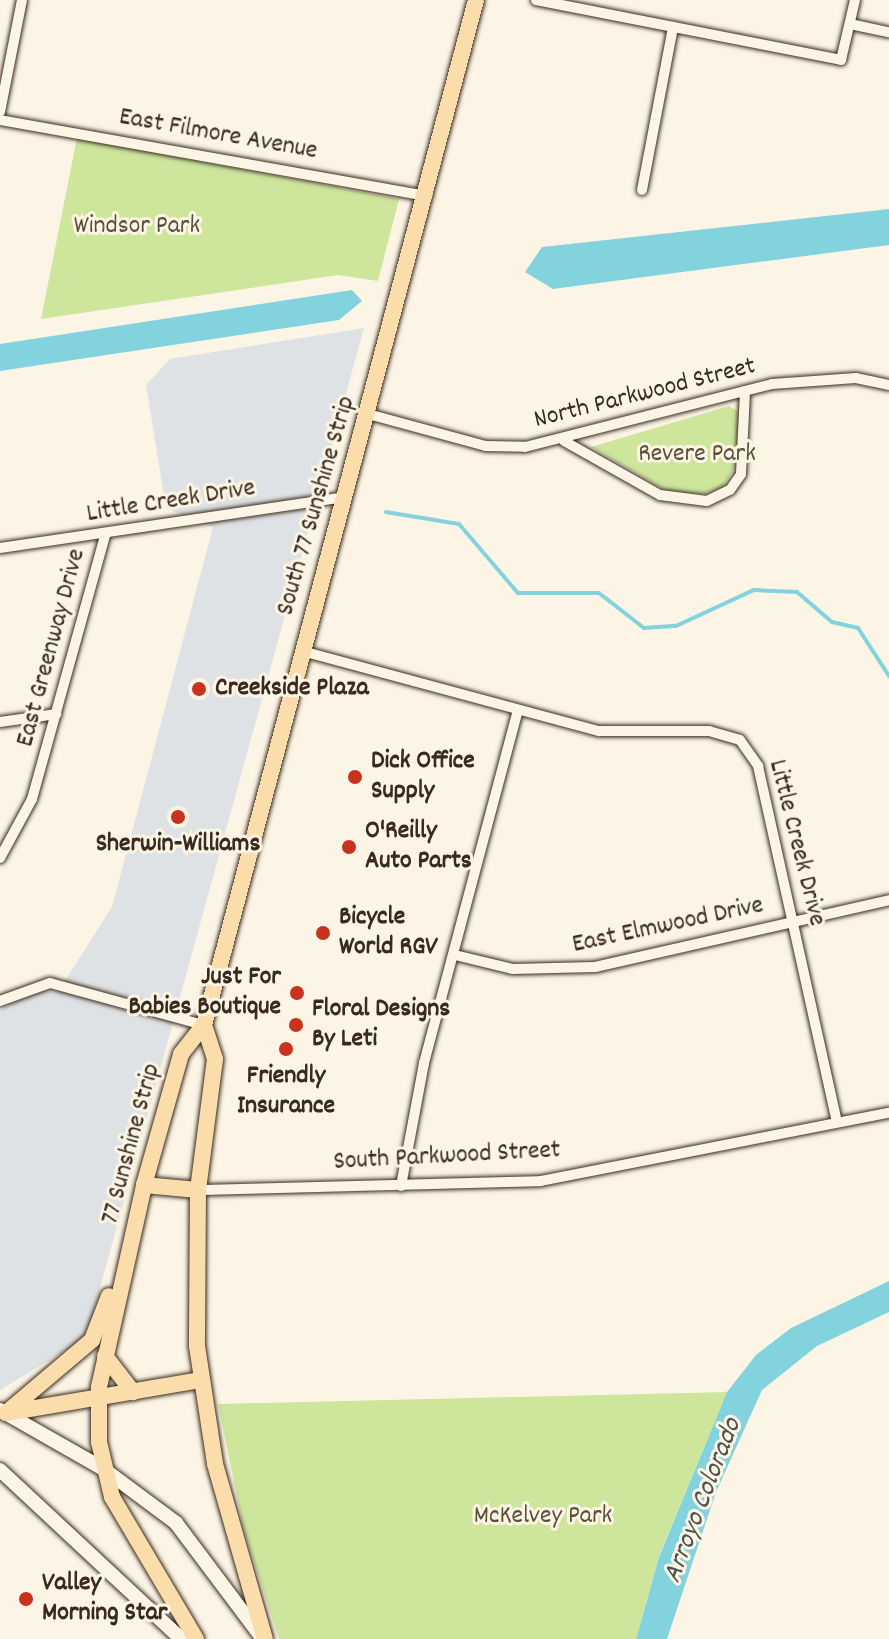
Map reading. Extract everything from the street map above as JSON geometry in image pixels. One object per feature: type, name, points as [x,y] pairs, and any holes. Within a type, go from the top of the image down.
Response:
[{"type":"main road","name":"South 77 Sunshine Strip","points":[[204,1025],[302,651],[347,497],[427,196],[476,0]]},
{"type":"main road","name":"77 Sunshine Strip","points":[[196,1639],[123,1525],[105,1470],[98,1399],[144,1185],[181,1054],[204,1025]]},
{"type":"main road","points":[[204,1025],[215,1059],[198,1190],[197,1346],[201,1380],[234,1540],[264,1639]]},
{"type":"main road","name":"South Parkwood Street","points":[[144,1185],[198,1190]]},
{"type":"main road","points":[[2,1415],[99,1331],[138,1211]]},
{"type":"main road","points":[[161,1385],[184,1369],[197,1346]]},
{"type":"main road","points":[[105,1356],[133,1392]]},
{"type":"main road","points":[[2,1415],[201,1380]]},
{"type":"main road","points":[[2,1415],[105,1470],[176,1523],[264,1639]]},
{"type":"main road","points":[[0,1470],[181,1639]]},
{"type":"street","points":[[0,112],[22,0]]},
{"type":"street","points":[[536,0],[841,60],[855,0]]},
{"type":"street","points":[[850,24],[889,32]]},
{"type":"street","points":[[642,190],[673,27]]},
{"type":"street","name":"East Filmore Avenue","points":[[0,120],[427,196]]},
{"type":"street","name":"North Parkwood Street","points":[[368,414],[486,446],[564,441],[745,391],[815,379],[889,385]]},
{"type":"street","points":[[564,441],[660,495],[707,501],[730,490],[741,474],[745,391]]},
{"type":"street","name":"Little Creek Drive","points":[[0,548],[105,535],[347,497]]},
{"type":"street","name":"East Greenway Drive","points":[[0,858],[32,799],[105,535]]},
{"type":"street","name":"Little Creek Drive","points":[[302,651],[599,731],[709,731],[740,740],[758,766],[836,1118]]},
{"type":"street","points":[[401,1186],[408,1130],[518,710]]},
{"type":"street","points":[[0,722],[56,714]]},
{"type":"street","name":"East Elmwood Drive","points":[[455,955],[513,969],[573,969],[889,900]]},
{"type":"street","points":[[0,1001],[50,983],[204,1025]]},
{"type":"street","name":"South Parkwood Street","points":[[198,1190],[541,1181],[836,1118],[889,1113]]},
{"type":"shaded area","points":[[364,328],[92,1317],[81,1341],[0,1390],[0,1010],[38,990],[57,993],[112,907],[213,527],[166,508],[146,385],[170,359]]},
{"type":"green space","name":"Windsor Park","points":[[77,138],[399,199],[378,281],[338,275],[41,319]]},
{"type":"green space","name":"Revere Park","points":[[729,406],[739,412],[736,465],[723,487],[705,494],[665,490],[591,447]]},
{"type":"green space","name":"McKelvey Park","points":[[727,1392],[659,1556],[636,1639],[279,1639],[244,1530],[218,1404]]},
{"type":"water","points":[[889,209],[889,245],[553,289],[525,272],[542,247]]},
{"type":"water","points":[[352,290],[362,301],[339,320],[0,371],[0,344]]},
{"type":"water","name":"Arroyo Colorado","points":[[889,1281],[889,1312],[817,1346],[762,1390],[716,1492],[667,1639],[636,1639],[659,1557],[727,1392],[756,1355],[791,1328]]},
{"type":"waterway","points":[[386,512],[459,524],[518,593],[599,593],[644,628],[676,626],[754,590],[797,592],[832,622],[858,628],[889,676]]},
{"type":"place","name":"Creekside Plaza","points":[[199,689]]},
{"type":"place","name":"Dick Office Supply","points":[[355,777]]},
{"type":"place","name":"Sherwin-Williams","points":[[178,817]]},
{"type":"place","name":"O'Reilly Auto Parts","points":[[349,847]]},
{"type":"place","name":"Bicycle World RGV","points":[[323,933]]},
{"type":"place","name":"Just For Babies Boutique","points":[[297,993]]},
{"type":"place","name":"Floral Designs By Leti","points":[[296,1025]]},
{"type":"place","name":"Friendly Insurance","points":[[286,1049]]},
{"type":"place","name":"Valley Morning Star","points":[[26,1599]]}]
